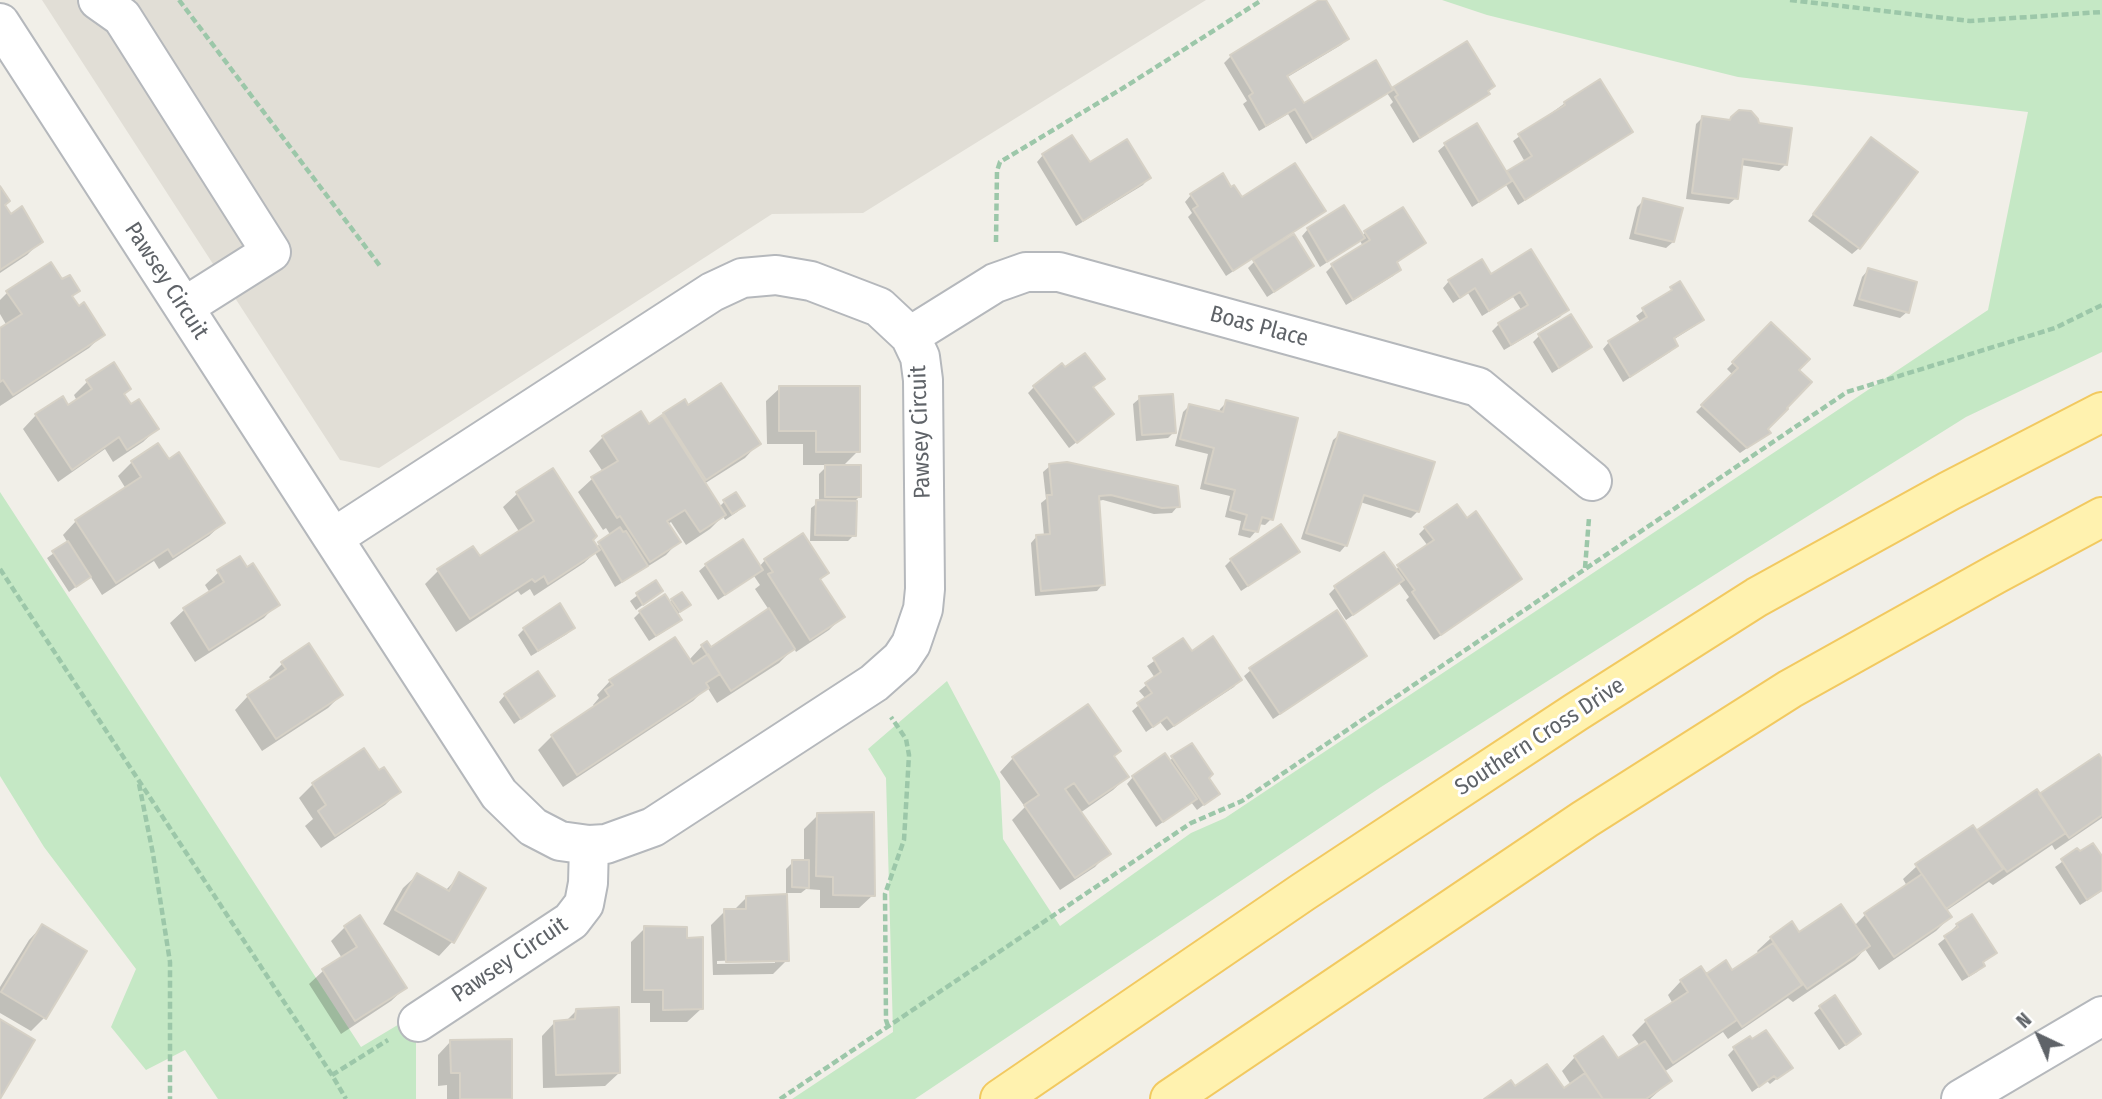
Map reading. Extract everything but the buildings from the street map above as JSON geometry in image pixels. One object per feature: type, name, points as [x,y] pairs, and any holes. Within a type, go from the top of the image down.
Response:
[{"type":"main road","name":"Southern Cross Drive","points":[[1000,1099],[1303,892],[1756,597],[1949,491],[2102,412]]},
{"type":"main road","points":[[1170,1099],[1585,819],[1790,689],[2102,517]]},
{"type":"street","points":[[98,0],[122,17],[271,253],[184,307]]},
{"type":"street","name":"Pawsey Circuit","points":[[0,23],[333,538],[499,794],[533,827],[560,841],[589,845],[606,844],[653,827],[869,687],[901,659],[911,644],[923,609],[925,589],[923,380],[920,358],[910,336],[879,307],[811,281],[776,275],[742,278],[712,292],[333,538]]},
{"type":"street","name":"Boas Place","points":[[910,336],[995,283],[1026,272],[1059,272],[1478,387],[1592,481]]},
{"type":"street","name":"Pawsey Circuit","points":[[418,1022],[571,921],[583,904],[588,883],[589,845]]},
{"type":"street","points":[[1961,1099],[2102,1016]]},
{"type":"path","points":[[179,0],[380,266]]},
{"type":"path","points":[[995,283],[997,171],[1000,162],[1262,0]]},
{"type":"path","points":[[1790,0],[1970,21],[2102,12]]},
{"type":"path","points":[[780,1099],[1191,823],[1242,801],[1847,392],[2055,328],[2102,305]]},
{"type":"path","points":[[1585,569],[1592,481]]},
{"type":"path","points":[[0,569],[346,1099]]},
{"type":"path","points":[[869,687],[906,739],[909,755],[904,840],[885,894],[888,1026]]},
{"type":"path","points":[[138,780],[170,962],[170,1099]]},
{"type":"path","points":[[332,1074],[418,1022]]},
{"type":"shaded area","points":[[42,0],[1206,0],[863,213],[772,214],[379,468],[340,460]]},
{"type":"green space","points":[[1442,0],[2102,0],[2102,352],[1966,417],[1741,558],[1381,787],[915,1099],[792,1099],[893,1032],[886,778],[868,749],[947,681],[1000,781],[1003,839],[1060,926],[1191,833],[1225,818],[1988,310],[2028,112],[1738,77],[1487,15]]},
{"type":"green space","points":[[0,492],[361,1047],[401,1023],[416,1039],[416,1099],[218,1099],[185,1050],[146,1070],[111,1027],[136,969],[44,847],[0,776]]}]
